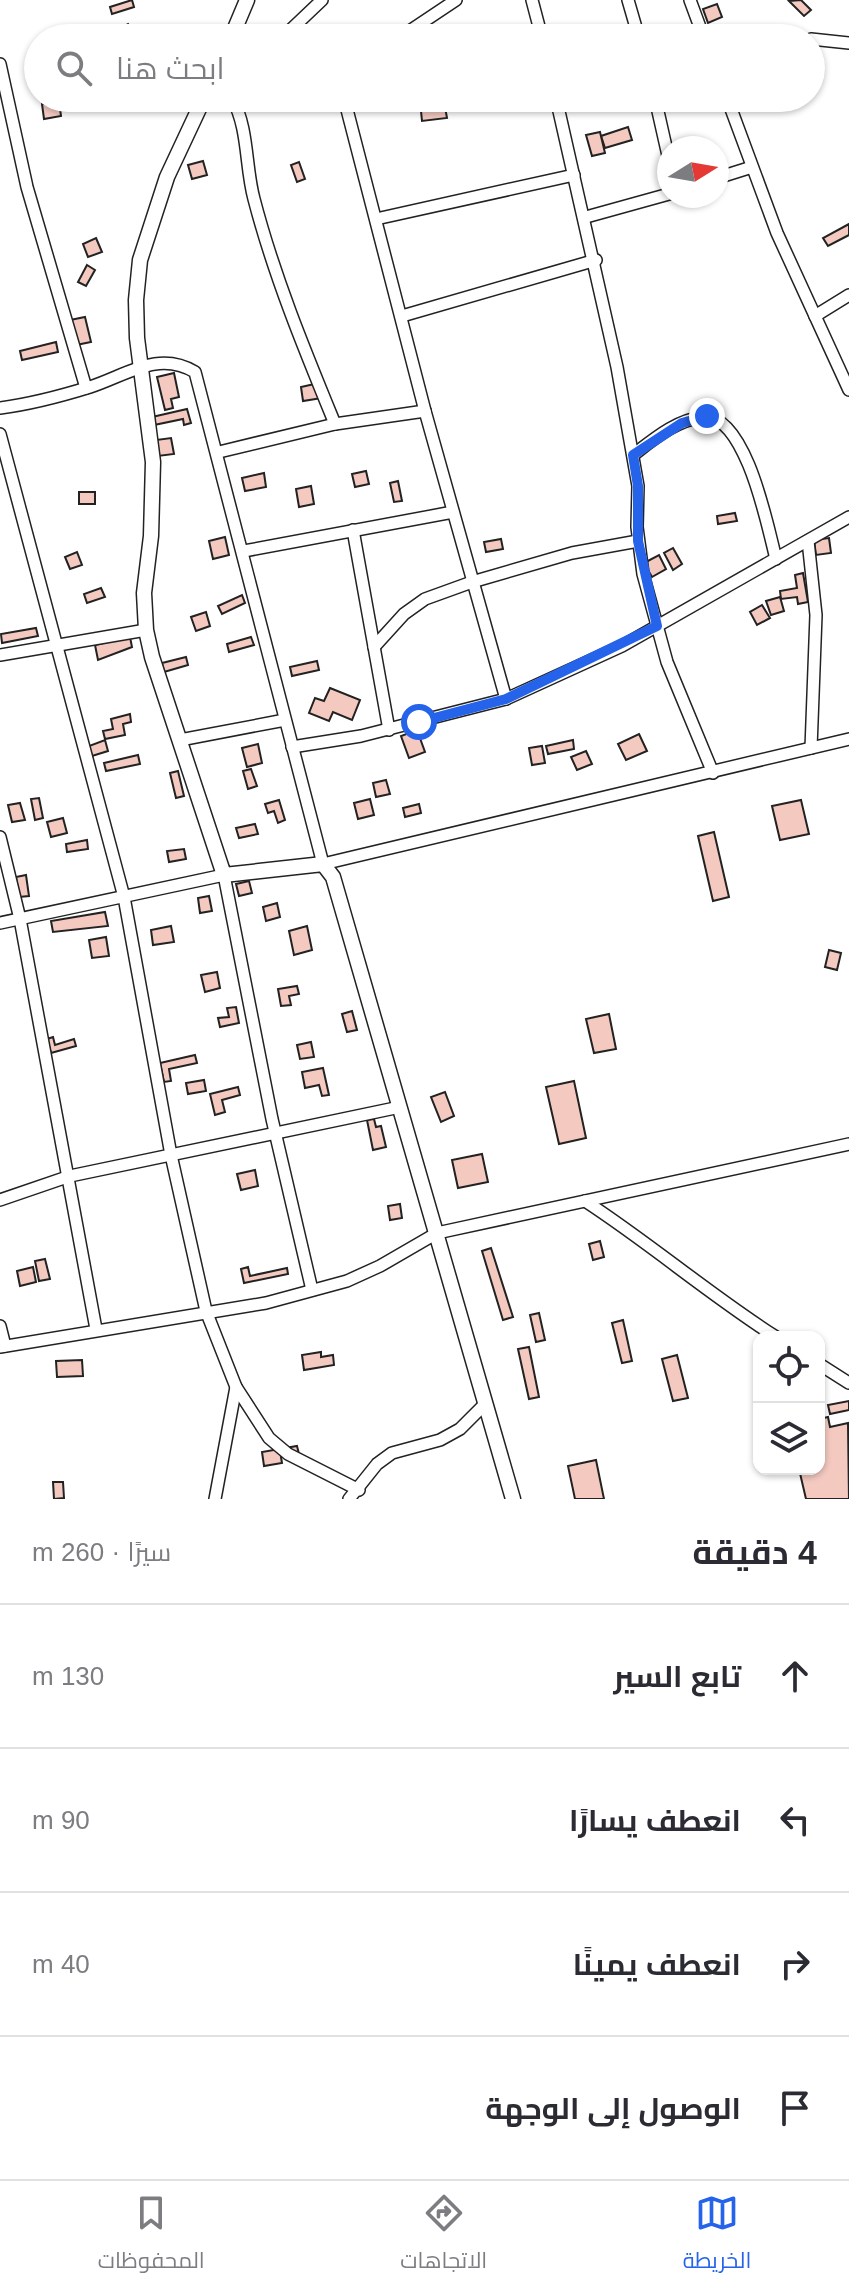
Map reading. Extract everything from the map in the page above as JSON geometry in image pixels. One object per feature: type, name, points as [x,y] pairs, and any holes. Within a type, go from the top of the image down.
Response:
[{"type":"street","points":[[238,24],[247,0]]},
{"type":"street","points":[[297,24],[322,0]]},
{"type":"street","points":[[420,24],[456,0]]},
{"type":"street","points":[[532,0],[538,24]]},
{"type":"street","points":[[628,0],[635,24]]},
{"type":"street","points":[[690,0],[699,24]]},
{"type":"street","points":[[825,40],[849,43]]},
{"type":"street","points":[[0,64],[27,187],[86,388]]},
{"type":"street","points":[[197,112],[167,177],[140,260],[136,300],[140,365],[153,462],[151,536],[144,593],[146,630],[224,875],[276,1134],[312,1290]]},
{"type":"street","points":[[237,112],[244,133],[254,202],[297,333],[335,424]]},
{"type":"street","points":[[348,112],[425,411],[506,699]]},
{"type":"street","points":[[559,112],[596,260],[638,486],[638,541],[657,626],[685,710],[713,773]]},
{"type":"street","points":[[658,112],[664,136]]},
{"type":"street","points":[[732,112],[777,233],[849,390]]},
{"type":"street","points":[[729,174],[752,167]]},
{"type":"street","points":[[376,219],[574,175]]},
{"type":"street","points":[[586,217],[657,197]]},
{"type":"street","points":[[402,316],[596,260]]},
{"type":"street","points":[[815,316],[849,295]]},
{"type":"street","points":[[0,408],[86,388],[140,365],[181,364],[195,372],[219,452],[323,864],[333,877],[513,1499]]},
{"type":"street","points":[[219,452],[335,424],[425,411]]},
{"type":"street","points":[[633,455],[682,423],[707,416],[726,424],[751,468],[776,559]]},
{"type":"street","points":[[0,434],[124,897],[171,1155],[206,1311],[236,1387],[269,1438],[301,1461],[359,1490]]},
{"type":"street","points":[[244,551],[453,512]]},
{"type":"street","points":[[292,747],[389,730],[506,699],[657,626],[849,517]]},
{"type":"street","points":[[353,530],[389,730]]},
{"type":"street","points":[[374,647],[404,614],[425,599],[572,553],[638,541]]},
{"type":"street","points":[[808,541],[816,615],[811,748]]},
{"type":"street","points":[[0,655],[146,630]]},
{"type":"street","points":[[180,740],[285,720]]},
{"type":"street","points":[[0,923],[224,875],[323,864],[849,739]]},
{"type":"street","points":[[0,837],[20,919],[96,1329]]},
{"type":"street","points":[[0,1200],[70,1176],[400,1107]]},
{"type":"street","points":[[0,1326],[3,1346],[266,1303],[380,1266],[437,1233],[849,1144]]},
{"type":"street","points":[[585,1201],[628,1229],[730,1308],[766,1331]]},
{"type":"street","points":[[825,1368],[849,1383]]},
{"type":"street","points":[[215,1499],[236,1387]]},
{"type":"street","points":[[349,1499],[377,1464],[392,1453],[440,1440],[460,1429],[486,1403]]},
{"type":"building","points":[[132,0],[134,7],[112,14],[110,7]]},
{"type":"building","points":[[801,0],[811,10],[804,16],[789,1]]},
{"type":"building","points":[[717,4],[722,17],[708,23],[703,9]]},
{"type":"building","points":[[43,112],[60,112],[61,116],[44,119]]},
{"type":"building","points":[[421,112],[446,112],[447,118],[422,121]]},
{"type":"building","points":[[628,127],[632,140],[605,148],[601,136]]},
{"type":"building","points":[[600,132],[605,153],[592,156],[586,135]]},
{"type":"building","points":[[203,161],[207,175],[192,179],[188,165]]},
{"type":"building","points":[[299,162],[305,179],[297,182],[291,165]]},
{"type":"building","points":[[849,224],[849,235],[828,246],[823,238]]},
{"type":"building","points":[[96,238],[102,252],[88,257],[83,244]]},
{"type":"building","points":[[87,265],[95,270],[86,286],[78,282]]},
{"type":"building","points":[[85,317],[91,342],[76,345],[70,320]]},
{"type":"building","points":[[56,342],[58,352],[22,360],[20,351]]},
{"type":"building","points":[[174,373],[179,397],[171,399],[173,408],[165,410],[157,377]]},
{"type":"building","points":[[319,383],[322,398],[303,401],[301,387]]},
{"type":"building","points":[[187,409],[191,423],[184,425],[183,419],[154,425],[152,417]]},
{"type":"building","points":[[171,438],[174,454],[158,456],[156,440]]},
{"type":"building","points":[[366,471],[369,484],[355,487],[352,474]]},
{"type":"building","points":[[264,473],[266,487],[245,491],[242,478]]},
{"type":"building","points":[[398,481],[402,501],[394,502],[390,483]]},
{"type":"building","points":[[311,486],[314,504],[299,507],[296,489]]},
{"type":"building","points":[[79,492],[95,492],[95,504],[79,504]]},
{"type":"building","points":[[735,513],[737,521],[718,524],[717,516]]},
{"type":"building","points":[[225,537],[229,555],[213,559],[209,541]]},
{"type":"building","points":[[829,538],[831,553],[816,555],[814,540]]},
{"type":"building","points":[[501,539],[503,549],[486,552],[484,542]]},
{"type":"building","points":[[673,548],[682,564],[673,570],[664,553]]},
{"type":"building","points":[[77,552],[82,565],[70,569],[65,557]]},
{"type":"building","points":[[659,555],[666,569],[652,577],[644,563]]},
{"type":"building","points":[[803,573],[808,602],[798,604],[797,597],[781,599],[780,591],[797,588],[795,575]]},
{"type":"building","points":[[101,588],[105,597],[87,603],[84,594]]},
{"type":"building","points":[[242,595],[245,603],[222,614],[218,606]]},
{"type":"building","points":[[780,597],[784,611],[771,615],[766,601]]},
{"type":"building","points":[[762,605],[770,618],[757,625],[750,612]]},
{"type":"building","points":[[206,612],[210,626],[196,631],[191,617]]},
{"type":"building","points":[[36,628],[38,636],[2,643],[1,634]]},
{"type":"building","points":[[130,637],[132,647],[98,660],[95,645]]},
{"type":"building","points":[[251,637],[254,645],[229,652],[227,644]]},
{"type":"building","points":[[186,657],[188,665],[164,672],[162,663]]},
{"type":"building","points":[[317,661],[319,670],[292,676],[290,667]]},
{"type":"building","points":[[330,688],[360,700],[352,720],[333,712],[329,721],[309,713],[315,698],[324,701]]},
{"type":"building","points":[[130,714],[131,722],[123,724],[125,735],[105,739],[103,731],[113,729],[111,719]]},
{"type":"building","points":[[417,730],[425,752],[409,758],[401,736]]},
{"type":"building","points":[[639,734],[647,751],[626,760],[618,744]]},
{"type":"building","points":[[105,740],[108,751],[92,756],[89,746]]},
{"type":"building","points":[[573,740],[574,749],[548,754],[546,746]]},
{"type":"building","points":[[258,744],[262,763],[247,767],[242,748]]},
{"type":"building","points":[[542,746],[545,763],[532,765],[529,748]]},
{"type":"building","points":[[586,751],[592,764],[577,770],[571,757]]},
{"type":"building","points":[[138,755],[140,764],[106,771],[104,763]]},
{"type":"building","points":[[251,769],[257,786],[248,789],[243,771]]},
{"type":"building","points":[[178,771],[184,796],[176,798],[170,773]]},
{"type":"building","points":[[386,780],[390,794],[376,797],[373,783]]},
{"type":"building","points":[[39,798],[43,818],[35,820],[31,799]]},
{"type":"building","points":[[370,799],[374,815],[358,819],[354,803]]},
{"type":"building","points":[[279,800],[285,820],[278,823],[274,811],[268,813],[265,804]]},
{"type":"building","points":[[801,800],[809,834],[780,840],[772,806]]},
{"type":"building","points":[[20,803],[25,820],[12,822],[8,805]]},
{"type":"building","points":[[419,804],[421,813],[405,817],[403,808]]},
{"type":"building","points":[[63,818],[67,833],[51,837],[47,822]]},
{"type":"building","points":[[255,824],[258,834],[239,838],[236,828]]},
{"type":"building","points":[[714,832],[729,897],[713,901],[698,836]]},
{"type":"building","points":[[87,840],[88,849],[67,852],[66,844]]},
{"type":"building","points":[[184,849],[186,859],[169,862],[167,851]]},
{"type":"building","points":[[26,875],[29,896],[19,897],[16,877]]},
{"type":"building","points":[[249,881],[252,893],[239,896],[236,884]]},
{"type":"building","points":[[209,896],[212,911],[200,913],[198,898]]},
{"type":"building","points":[[277,903],[280,917],[266,921],[263,907]]},
{"type":"building","points":[[105,912],[108,926],[53,932],[51,921]]},
{"type":"building","points":[[171,926],[174,942],[153,945],[151,930]]},
{"type":"building","points":[[307,926],[312,950],[294,955],[289,931]]},
{"type":"building","points":[[106,937],[109,956],[92,958],[89,940]]},
{"type":"building","points":[[829,950],[841,953],[837,970],[825,967]]},
{"type":"building","points":[[217,972],[220,988],[205,992],[201,975]]},
{"type":"building","points":[[297,986],[299,994],[289,996],[291,1005],[281,1006],[278,989]]},
{"type":"building","points":[[236,1007],[239,1023],[220,1027],[218,1018],[229,1017],[227,1008]]},
{"type":"building","points":[[352,1011],[357,1030],[347,1032],[342,1014]]},
{"type":"building","points":[[609,1014],[616,1049],[594,1053],[586,1019]]},
{"type":"building","points":[[53,1037],[55,1045],[74,1039],[76,1046],[51,1053],[47,1039]]},
{"type":"building","points":[[311,1042],[314,1057],[300,1059],[297,1045]]},
{"type":"building","points":[[195,1055],[197,1063],[169,1069],[171,1081],[164,1082],[160,1063]]},
{"type":"building","points":[[323,1068],[329,1095],[322,1096],[319,1085],[305,1088],[302,1072]]},
{"type":"building","points":[[204,1080],[206,1091],[188,1094],[186,1083]]},
{"type":"building","points":[[574,1081],[586,1138],[559,1144],[546,1087]]},
{"type":"building","points":[[238,1087],[240,1095],[222,1100],[225,1112],[215,1115],[210,1094]]},
{"type":"building","points":[[445,1092],[454,1116],[441,1122],[431,1097]]},
{"type":"building","points":[[374,1119],[376,1127],[381,1126],[386,1147],[373,1150],[367,1120]]},
{"type":"building","points":[[482,1154],[488,1182],[458,1188],[452,1160]]},
{"type":"building","points":[[255,1170],[258,1186],[241,1190],[237,1174]]},
{"type":"building","points":[[400,1204],[402,1218],[390,1220],[388,1206]]},
{"type":"building","points":[[600,1241],[604,1257],[593,1260],[589,1244]]},
{"type":"building","points":[[491,1248],[513,1317],[503,1320],[482,1251]]},
{"type":"building","points":[[45,1259],[50,1279],[39,1281],[35,1261]]},
{"type":"building","points":[[33,1267],[36,1282],[20,1286],[17,1271]]},
{"type":"building","points":[[248,1267],[250,1276],[287,1268],[288,1274],[244,1283],[241,1269]]},
{"type":"building","points":[[539,1313],[545,1340],[536,1342],[530,1315]]},
{"type":"building","points":[[623,1320],[632,1361],[622,1363],[612,1323]]},
{"type":"building","points":[[529,1347],[539,1397],[529,1399],[518,1349]]},
{"type":"building","points":[[321,1352],[321,1357],[333,1355],[334,1365],[304,1370],[302,1355]]},
{"type":"building","points":[[677,1355],[688,1398],[673,1401],[662,1359]]},
{"type":"building","points":[[82,1360],[83,1376],[57,1377],[56,1361]]},
{"type":"building","points":[[849,1401],[849,1410],[830,1414],[828,1405]]},
{"type":"building","points":[[828,1417],[830,1427],[848,1423],[849,1499],[806,1499],[800,1475],[825,1475],[825,1418]]},
{"type":"building","points":[[297,1446],[299,1454],[281,1457],[282,1463],[264,1466],[262,1452]]},
{"type":"building","points":[[596,1460],[604,1499],[575,1499],[568,1466]]},
{"type":"building","points":[[53,1482],[63,1482],[64,1498],[54,1499]]},
{"type":"route","points":[[419,722],[506,699],[622,646],[657,626],[638,541],[638,486],[633,455],[659,435],[682,423],[707,416]]}]
